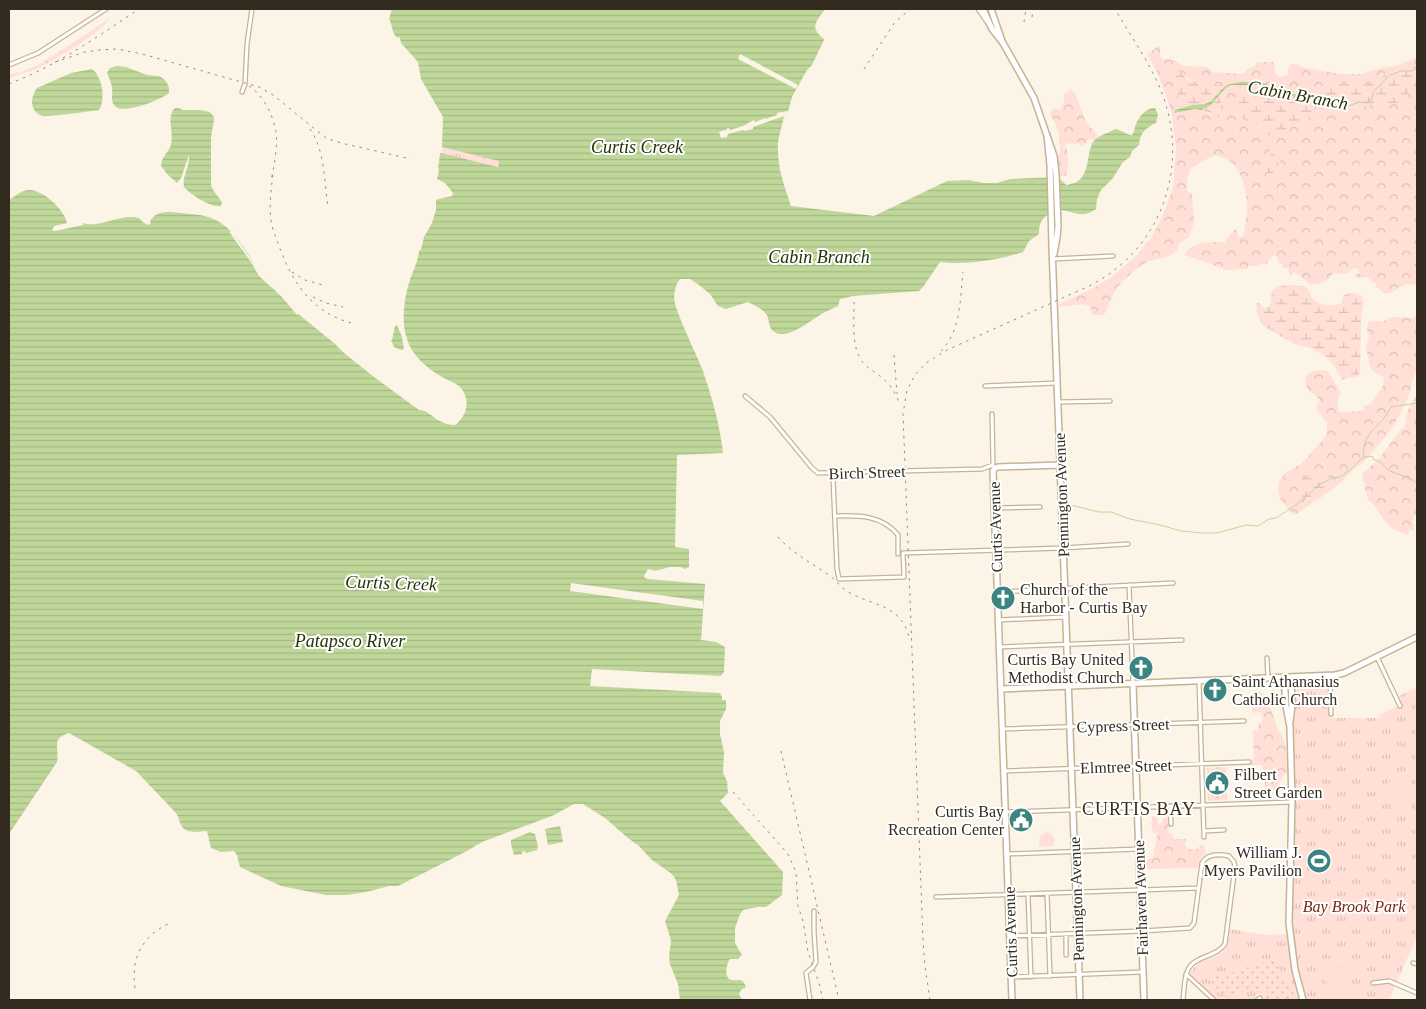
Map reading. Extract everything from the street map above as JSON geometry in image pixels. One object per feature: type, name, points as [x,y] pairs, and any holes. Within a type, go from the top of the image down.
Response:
[{"type":"main road","name":"Pennington Avenue","points":[[983,9],[992,28],[1003,43],[1034,98],[1047,135],[1054,156],[1056,174],[1055,216]]},
{"type":"main road","name":"Pennington Avenue","points":[[991,9],[1003,43]]},
{"type":"main road","name":"Pennington Avenue","points":[[1047,135],[1057,237],[1052,259],[1080,1000]]},
{"type":"main road","points":[[1049,465],[1058,468],[1062,516]]},
{"type":"main road","name":"Birch Street","points":[[994,467],[1060,465]]},
{"type":"main road","name":"Curtis Avenue","points":[[994,467],[1012,1000]]},
{"type":"main road","points":[[1001,689],[1330,676],[1344,673],[1417,639]]},
{"type":"main road","points":[[1284,678],[1290,727]]},
{"type":"main road","points":[[1291,678],[1292,802],[1288,923],[1293,962],[1303,1000]]},
{"type":"main road","name":"Fairhaven Avenue","points":[[1133,684],[1144,1000]]},
{"type":"street","points":[[9,65],[38,53],[106,9]]},
{"type":"street","points":[[242,92],[246,84],[252,9]]},
{"type":"street","points":[[978,9],[992,28]]},
{"type":"street","points":[[1052,259],[1113,256]]},
{"type":"street","points":[[985,386],[1057,383]]},
{"type":"street","name":"Birch Street","points":[[744,396],[770,417],[812,468],[818,472],[982,469],[994,467]]},
{"type":"street","points":[[1058,402],[1110,400]]},
{"type":"street","name":"Curtis Avenue","points":[[992,414],[994,467]]},
{"type":"street","points":[[833,478],[836,569],[839,579],[904,577],[903,553],[1128,544]]},
{"type":"street","points":[[995,508],[1040,507]]},
{"type":"street","points":[[835,516],[855,515],[880,521],[898,535],[898,554]]},
{"type":"street","points":[[997,592],[1173,583]]},
{"type":"street","name":"Fairhaven Avenue","points":[[1129,585],[1133,684]]},
{"type":"street","points":[[998,620],[1066,617]]},
{"type":"street","points":[[999,647],[1182,640]]},
{"type":"street","points":[[1377,657],[1400,706]]},
{"type":"street","points":[[1267,658],[1268,679]]},
{"type":"street","points":[[1330,676],[1331,714]]},
{"type":"street","points":[[1199,681],[1204,837]]},
{"type":"street","name":"Cypress Street","points":[[1002,729],[1244,721]]},
{"type":"street","name":"Elmtree Street","points":[[1004,771],[1249,762]]},
{"type":"street","points":[[1005,812],[1292,802]]},
{"type":"street","points":[[1170,806],[1171,824]]},
{"type":"street","points":[[1204,831],[1224,830]]},
{"type":"street","points":[[1007,854],[1139,849]]},
{"type":"street","points":[[1010,936],[1188,929],[1194,923],[1201,869],[1204,860],[1214,856],[1228,856],[1234,862],[1235,867],[1224,944],[1217,952],[1194,962],[1186,974],[1182,1000]]},
{"type":"street","points":[[936,897],[1198,888]]},
{"type":"street","points":[[1046,893],[1050,976]]},
{"type":"street","points":[[1028,894],[1032,977]]},
{"type":"street","points":[[810,1000],[806,973],[814,967],[816,962],[814,911]]},
{"type":"street","points":[[1066,934],[1066,955]]},
{"type":"street","points":[[1011,977],[1143,972]]},
{"type":"street","points":[[1186,974],[1214,1000]]},
{"type":"street","points":[[1373,983],[1388,981],[1417,993]]},
{"type":"green space","points":[[110,18],[98,31],[66,53],[38,68],[9,79],[9,74],[24,71],[42,63]]},
{"type":"green space","points":[[1156,47],[1160,47],[1160,56],[1163,59],[1175,60],[1183,66],[1207,67],[1212,72],[1243,74],[1258,62],[1274,62],[1275,73],[1279,77],[1288,75],[1288,69],[1291,64],[1340,74],[1362,74],[1399,65],[1417,57],[1417,65],[1386,73],[1378,82],[1371,84],[1354,83],[1320,86],[1311,93],[1298,95],[1285,88],[1273,87],[1261,82],[1227,85],[1224,87],[1223,85],[1218,85],[1207,87],[1196,84],[1184,74],[1173,77],[1180,102],[1179,108],[1174,111],[1176,113],[1200,110],[1212,117],[1219,117],[1221,101],[1218,97],[1222,92],[1234,85],[1254,84],[1246,93],[1243,119],[1259,127],[1268,135],[1274,136],[1286,131],[1289,122],[1297,123],[1314,114],[1303,99],[1316,99],[1328,106],[1356,105],[1365,107],[1372,104],[1384,106],[1405,100],[1412,83],[1417,80],[1417,285],[1406,284],[1390,293],[1383,293],[1367,277],[1354,278],[1355,275],[1360,273],[1357,268],[1354,268],[1348,273],[1333,273],[1324,282],[1311,285],[1294,272],[1290,276],[1288,268],[1284,268],[1278,262],[1277,256],[1272,256],[1267,264],[1249,266],[1248,269],[1227,270],[1185,255],[1191,247],[1202,243],[1224,243],[1235,229],[1239,237],[1243,237],[1247,206],[1245,187],[1239,172],[1229,161],[1222,157],[1214,156],[1190,169],[1187,191],[1192,194],[1194,222],[1189,237],[1179,243],[1175,252],[1166,257],[1145,263],[1132,272],[1117,289],[1104,315],[1092,315],[1090,306],[1083,304],[1060,307],[1059,304],[1092,289],[1110,278],[1135,257],[1152,237],[1173,188],[1176,148],[1171,110],[1157,72],[1147,54]],"holes":[[[1277,145],[1276,152],[1280,162],[1273,170],[1278,175],[1270,179],[1267,172],[1268,160],[1271,158],[1271,151]]]},
{"type":"green space","points":[[1417,65],[1417,80],[1412,83],[1405,100],[1402,102],[1384,106],[1372,104],[1365,107],[1356,105],[1350,109],[1333,107],[1316,99],[1303,99],[1314,111],[1314,114],[1300,124],[1289,122],[1286,131],[1273,137],[1269,136],[1260,127],[1243,119],[1238,112],[1237,101],[1254,84],[1285,91],[1292,96],[1311,93],[1320,86],[1354,83],[1371,84],[1378,82],[1390,71]]},
{"type":"green space","points":[[1180,71],[1189,81],[1206,87],[1223,85],[1224,87],[1211,101],[1205,104],[1179,108],[1180,102],[1173,77],[1174,73]]},
{"type":"green space","points":[[1071,89],[1075,93],[1085,120],[1099,138],[1096,138],[1093,146],[1090,143],[1093,141],[1092,139],[1088,140],[1083,146],[1078,143],[1073,145],[1065,142],[1068,155],[1067,172],[1066,176],[1059,176],[1057,155],[1059,155],[1060,150],[1060,139],[1055,123],[1050,115],[1055,108],[1060,110],[1062,108],[1064,94]]},
{"type":"green space","points":[[1218,97],[1221,101],[1219,117],[1215,118],[1208,112],[1201,110],[1211,105]]},
{"type":"green space","points":[[1272,142],[1277,145],[1276,152],[1281,158],[1273,170],[1279,176],[1275,181],[1270,179],[1267,172],[1268,160],[1271,158],[1269,146]]},
{"type":"green space","points":[[442,147],[499,160],[498,167],[441,153]]},
{"type":"green space","points":[[1287,285],[1307,288],[1313,299],[1327,305],[1335,305],[1342,302],[1343,296],[1348,293],[1362,296],[1364,303],[1361,319],[1360,371],[1358,377],[1342,380],[1328,358],[1314,349],[1287,340],[1262,325],[1256,311],[1257,303],[1263,308],[1270,306],[1272,291]]},
{"type":"green space","points":[[1417,310],[1417,369],[1409,396],[1394,425],[1364,462],[1356,467],[1339,484],[1335,484],[1327,477],[1306,500],[1312,502],[1310,505],[1295,515],[1281,501],[1278,491],[1279,482],[1284,474],[1302,463],[1327,433],[1327,423],[1316,408],[1320,400],[1308,389],[1306,384],[1307,376],[1318,370],[1328,371],[1341,393],[1338,396],[1337,405],[1339,411],[1363,411],[1364,406],[1371,404],[1383,386],[1384,377],[1373,371],[1369,365],[1366,350],[1369,337],[1367,332],[1368,323],[1370,321],[1382,322],[1392,317],[1415,318]]},
{"type":"green space","points":[[1417,394],[1417,514],[1413,519],[1414,531],[1409,530],[1408,535],[1389,525],[1368,500],[1362,474],[1379,459],[1400,430],[1405,427],[1408,409]]},
{"type":"green space","points":[[1320,474],[1339,484],[1312,502],[1300,496],[1299,488],[1303,479],[1310,475]]},
{"type":"green space","name":"Bay Brook Park","points":[[1328,681],[1330,718],[1380,718],[1379,715],[1402,704],[1399,696],[1416,688],[1417,690],[1417,936],[1389,1000],[1264,1000],[1261,994],[1256,995],[1253,1000],[1217,1000],[1190,975],[1197,965],[1225,950],[1228,945],[1230,929],[1265,935],[1292,934],[1291,897],[1296,813],[1293,682]]},
{"type":"green space","points":[[1259,692],[1262,693],[1271,709],[1286,746],[1287,771],[1270,799],[1266,797],[1262,765],[1249,765],[1254,757],[1253,729],[1258,731],[1258,726],[1263,720],[1261,712],[1253,713],[1252,710],[1256,704]]},
{"type":"green space","name":"Filbert Street Garden","points":[[1226,767],[1227,800],[1208,801],[1207,768]]},
{"type":"green space","points":[[1405,777],[1412,798],[1395,803],[1388,782]]},
{"type":"green space","points":[[1153,816],[1157,817],[1159,826],[1164,818],[1169,818],[1168,832],[1172,834],[1174,839],[1187,839],[1186,847],[1193,850],[1198,849],[1200,845],[1204,845],[1206,854],[1202,857],[1197,868],[1149,869],[1144,866],[1144,861],[1153,857],[1157,835],[1152,831]]},
{"type":"green space","points":[[1047,831],[1055,839],[1053,846],[1039,847],[1040,836]]},
{"type":"green space","points":[[1277,958],[1282,976],[1298,1000],[1267,1000],[1264,991],[1245,990],[1229,998],[1215,988],[1208,978],[1231,973]]},
{"type":"green space","points":[[1347,965],[1357,1000],[1332,1000],[1323,972]]},
{"type":"water","name":"Patapsco River","points":[[392,9],[825,9],[815,28],[824,40],[812,65],[807,70],[792,97],[787,115],[784,116],[779,138],[779,165],[791,206],[874,216],[947,181],[968,180],[997,183],[1010,179],[1058,177],[1068,185],[1081,179],[1093,142],[1097,138],[1115,129],[1132,135],[1141,115],[1149,109],[1155,108],[1158,114],[1156,123],[1144,131],[1139,145],[1101,190],[1097,199],[1096,209],[1087,214],[1061,210],[1050,213],[1040,223],[1039,234],[1029,241],[1023,252],[982,261],[940,262],[919,291],[853,296],[840,299],[838,306],[797,330],[783,334],[772,330],[767,315],[758,307],[748,302],[726,309],[718,306],[710,294],[690,279],[680,279],[677,284],[674,294],[675,304],[703,371],[718,422],[723,453],[677,455],[675,547],[689,549],[689,567],[685,569],[670,567],[655,571],[648,569],[644,576],[648,579],[705,584],[701,640],[716,642],[725,647],[724,672],[721,676],[592,669],[590,686],[720,693],[722,700],[726,700],[726,709],[720,721],[720,734],[724,752],[723,773],[727,781],[728,793],[720,801],[783,872],[782,895],[766,907],[743,910],[735,928],[735,943],[742,955],[738,959],[730,959],[726,972],[729,979],[743,981],[746,987],[739,994],[745,1000],[680,1000],[678,984],[670,964],[671,940],[665,921],[679,895],[676,880],[672,874],[652,860],[639,846],[605,818],[583,804],[574,804],[552,816],[482,842],[398,886],[389,886],[347,895],[326,895],[281,886],[240,867],[234,851],[221,852],[211,848],[207,831],[192,832],[183,828],[176,813],[136,771],[69,733],[63,735],[58,741],[57,762],[9,834],[9,199],[29,190],[40,193],[52,201],[62,212],[67,223],[54,226],[52,230],[55,231],[83,225],[83,223],[96,224],[132,217],[139,218],[149,225],[153,217],[164,212],[198,215],[218,221],[227,227],[248,253],[265,282],[273,287],[297,313],[374,377],[419,410],[427,412],[442,422],[455,425],[465,412],[465,395],[459,386],[431,370],[412,351],[404,325],[406,296],[421,243],[432,219],[435,200],[452,196],[453,193],[445,183],[437,179],[440,154],[498,167],[499,161],[442,147],[443,117],[421,79],[418,62],[401,43],[400,38],[394,35],[389,19]]},
{"type":"water","points":[[117,66],[126,67],[147,75],[159,76],[167,83],[169,93],[133,108],[125,109],[115,106],[112,86],[107,73],[110,68]]},
{"type":"water","points":[[92,69],[98,77],[102,88],[102,100],[99,110],[50,116],[40,115],[35,111],[32,100],[37,88],[71,73]]},
{"type":"water","points":[[1240,82],[1261,82],[1273,87],[1285,88],[1294,94],[1309,97],[1303,99],[1292,96],[1285,91],[1261,85],[1231,85],[1211,105],[1201,110],[1195,109],[1174,113],[1175,110],[1192,105],[1205,104],[1211,101],[1227,85]]},
{"type":"water","points":[[175,108],[210,112],[214,117],[211,137],[211,185],[222,202],[221,206],[212,205],[201,200],[184,187],[189,155],[181,178],[177,183],[161,166],[171,144],[171,116]]},
{"type":"water","points":[[397,325],[404,349],[401,350],[394,347],[391,340]]},
{"type":"water","points":[[560,826],[563,842],[548,845],[545,829]]},
{"type":"water","points":[[530,832],[535,834],[537,850],[526,853],[525,851],[522,854],[514,855],[511,840]]},
{"type":"pier","points":[[740,54],[798,85],[796,89],[738,59]]},
{"type":"pier","points":[[788,111],[787,115],[753,127],[753,129],[728,134],[727,137],[721,138],[719,132],[726,131],[726,129],[729,128],[730,130],[754,120],[755,122],[777,115],[777,113]]},
{"type":"pier","points":[[436,199],[436,210],[432,223],[424,237],[421,250],[416,250],[433,212],[432,200]]},
{"type":"pier","points":[[231,230],[266,281],[282,295],[297,312],[298,316],[281,296],[259,276],[230,233]]},
{"type":"pier","points":[[571,583],[703,601],[703,609],[570,591]]},
{"type":"waterway","name":"Cabin Branch","points":[[1308,96],[1318,97],[1327,103],[1344,106],[1359,102],[1366,103],[1372,99],[1373,92],[1390,75],[1417,68]]},
{"type":"waterway","points":[[1364,457],[1366,440],[1391,407],[1417,403]]},
{"type":"waterway","points":[[1068,506],[1099,512],[1111,512],[1130,519],[1181,531],[1217,533],[1246,525],[1258,526],[1269,519],[1276,518],[1296,505],[1320,484],[1340,477],[1365,457],[1372,456],[1374,460],[1380,462],[1387,469],[1417,483]]},
{"type":"railway","points":[[9,84],[60,60],[139,9]]},
{"type":"railway","points":[[864,69],[895,22],[911,9]]},
{"type":"railway","points":[[1024,22],[1026,9]]},
{"type":"railway","points":[[1032,17],[1033,9]]},
{"type":"railway","points":[[930,1000],[923,940],[903,414],[907,390],[915,375],[926,363],[947,350],[1087,287],[1112,272],[1133,253],[1150,231],[1162,206],[1170,180],[1173,153],[1170,124],[1163,96],[1153,73],[1115,9]]},
{"type":"railway","points":[[55,62],[85,52],[100,50],[117,49],[142,54],[259,87],[273,95],[326,138],[411,159]]},
{"type":"railway","points":[[249,86],[263,100],[275,126],[276,149],[271,180]]},
{"type":"railway","points":[[310,129],[319,146],[325,176],[328,207]]},
{"type":"railway","points":[[273,175],[270,214],[273,230],[291,273],[306,296],[316,305],[327,313],[355,324]]},
{"type":"railway","points":[[292,272],[305,280],[323,285]]},
{"type":"railway","points":[[941,351],[948,343],[956,324],[963,272]]},
{"type":"railway","points":[[313,297],[326,303],[343,307]]},
{"type":"railway","points":[[854,302],[854,337],[859,356],[866,366],[890,385],[899,402]]},
{"type":"railway","points":[[894,355],[897,394]]},
{"type":"railway","points":[[778,537],[847,591],[893,612],[900,618],[909,637]]},
{"type":"railway","points":[[781,751],[839,1000]]},
{"type":"railway","points":[[733,792],[788,854],[796,872],[798,906],[803,921],[808,952],[823,1000]]},
{"type":"railway","points":[[135,988],[135,968],[140,950],[151,935],[168,924]]},
{"type":"place","name":"Church of the Harbor - Curtis Bay","points":[[1003,598]]},
{"type":"place","name":"Curtis Bay United Methodist Church","points":[[1141,668]]},
{"type":"place","name":"Saint Athanasius Catholic Church","points":[[1215,690]]},
{"type":"place","name":"Filbert Street Garden","points":[[1217,783]]},
{"type":"place","name":"Curtis Bay Recreation Center","points":[[1021,820]]},
{"type":"place","name":"William J. Myers Pavilion","points":[[1319,861]]},
{"type":"district","name":"CURTIS BAY","points":[[1139,809]]},
{"type":"water label","name":"Curtis Creek","points":[[637,147]]},
{"type":"water label","name":"Curtis Creek","points":[[391,583]]}]
